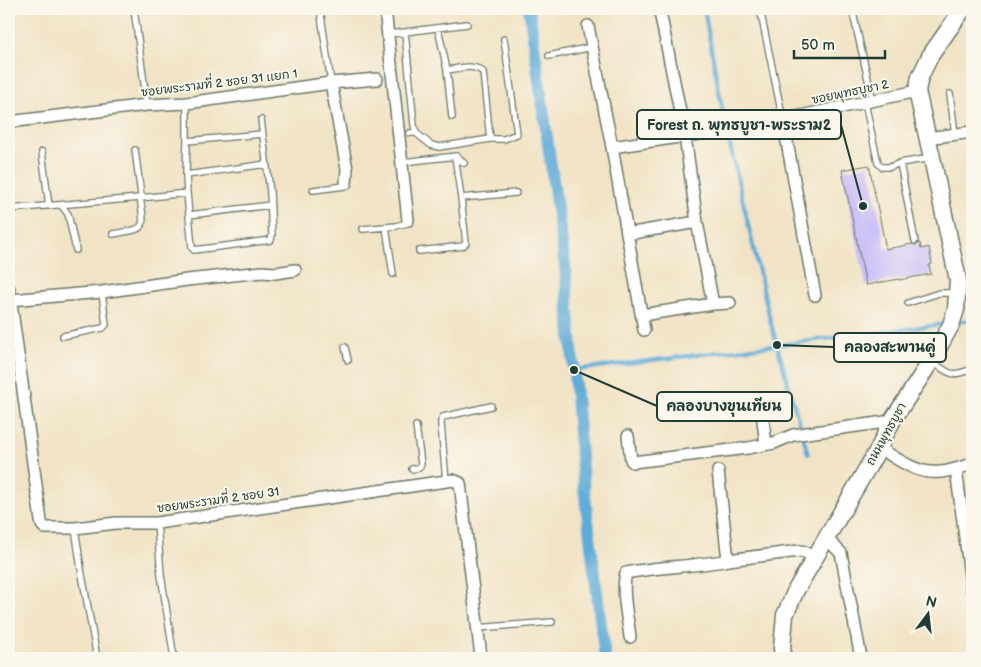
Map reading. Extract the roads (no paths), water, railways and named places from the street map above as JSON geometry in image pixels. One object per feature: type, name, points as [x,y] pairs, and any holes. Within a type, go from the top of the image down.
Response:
[{"type":"main road","points":[[955,309],[958,280],[928,138],[916,91],[920,76],[930,56],[963,9]]},
{"type":"main road","name":"ถนนพุทธบูชา","points":[[782,658],[785,615],[796,590],[879,448],[892,421],[931,361],[955,309]]},
{"type":"street","points":[[385,9],[408,220]]},
{"type":"street","points":[[660,12],[685,136],[697,222],[713,304]]},
{"type":"street","points":[[588,26],[612,147],[644,330]]},
{"type":"street","name":"ซอยพระรามที่ 2 ซอย 31 แยก 1","points":[[9,122],[147,105],[187,103],[377,79]]},
{"type":"street","points":[[331,84],[346,169],[346,184]]},
{"type":"street","name":"ซอยพุทธบูชา 2","points":[[612,147],[760,125],[916,91]]},
{"type":"street","points":[[782,120],[816,295]]},
{"type":"street","points":[[928,138],[972,132]]},
{"type":"street","points":[[627,234],[697,222]]},
{"type":"street","points":[[10,294],[102,292],[187,280],[296,270]]},
{"type":"street","name":"ซอยพระรามที่ 2 ซอย 31","points":[[10,294],[10,317],[42,525],[45,528],[75,528],[116,523],[157,523],[446,480]]},
{"type":"street","points":[[642,315],[730,302]]},
{"type":"street","points":[[762,413],[766,444]]},
{"type":"street","points":[[628,436],[633,462],[748,448],[774,443],[793,436],[892,421]]},
{"type":"street","points":[[879,448],[913,469],[926,472],[941,472],[972,464]]},
{"type":"street","points":[[956,469],[972,590]]},
{"type":"street","points":[[718,471],[728,560]]},
{"type":"street","points":[[446,480],[460,482],[481,657]]},
{"type":"street","points":[[826,538],[841,554],[861,658]]},
{"type":"street","points":[[630,637],[626,604],[626,573],[799,551],[805,552],[814,558]]},
{"type":"lane","points":[[134,9],[147,105]]},
{"type":"lane","points":[[320,9],[331,84]]},
{"type":"lane","points":[[760,9],[782,120]]},
{"type":"lane","points":[[852,9],[878,162],[882,167],[932,158]]},
{"type":"lane","points":[[388,34],[467,24]]},
{"type":"lane","points":[[438,28],[447,70],[452,117]]},
{"type":"lane","points":[[405,32],[414,125],[413,133],[430,145],[439,147],[504,139],[518,133],[504,39]]},
{"type":"lane","points":[[549,56],[592,47]]},
{"type":"lane","points":[[447,70],[474,66],[483,72],[490,140]]},
{"type":"lane","points":[[950,94],[955,134]]},
{"type":"lane","points":[[187,103],[186,175],[192,248],[194,250],[271,240],[271,205],[261,120]]},
{"type":"lane","points":[[187,141],[262,134]]},
{"type":"lane","points":[[113,234],[138,230],[143,225],[144,219],[135,150]]},
{"type":"lane","points":[[42,152],[49,206]]},
{"type":"lane","points":[[419,251],[465,245],[455,156]]},
{"type":"lane","points":[[402,162],[458,156],[464,164]]},
{"type":"lane","points":[[900,163],[915,241]]},
{"type":"lane","points":[[186,175],[267,164]]},
{"type":"lane","points":[[313,190],[345,186],[346,184]]},
{"type":"lane","points":[[9,209],[187,193]]},
{"type":"lane","points":[[461,198],[516,193]]},
{"type":"lane","points":[[61,205],[68,214],[76,250]]},
{"type":"lane","points":[[189,215],[271,205]]},
{"type":"lane","points":[[363,229],[404,225],[408,220]]},
{"type":"lane","points":[[386,227],[393,274]]},
{"type":"lane","points":[[63,336],[103,328],[106,325],[102,292]]},
{"type":"lane","points":[[908,303],[939,293],[955,309]]},
{"type":"lane","points":[[345,347],[348,360]]},
{"type":"lane","points":[[931,361],[948,373],[957,375],[972,369]]},
{"type":"lane","points":[[446,480],[441,424],[443,416],[490,406]]},
{"type":"lane","points":[[412,469],[419,468],[421,464],[416,426]]},
{"type":"lane","points":[[157,523],[161,575],[174,658]]},
{"type":"lane","points":[[75,528],[97,658]]},
{"type":"lane","points":[[477,628],[552,622]]},
{"type":"waterway","points":[[529,9],[565,265],[583,480],[605,658]]},
{"type":"waterway","points":[[704,9],[724,119],[771,324],[808,454]]},
{"type":"waterway","points":[[956,322],[972,320]]},
{"type":"waterway","points":[[574,370],[946,324]]},
{"type":"place","name":"Forest ถ. พุทธบูชา-พระราม2","points":[[863,206]]},
{"type":"place","name":"คลองสะพานคู่","points":[[777,345]]},
{"type":"place","name":"คลองบางขุนเทียน","points":[[574,370]]}]
